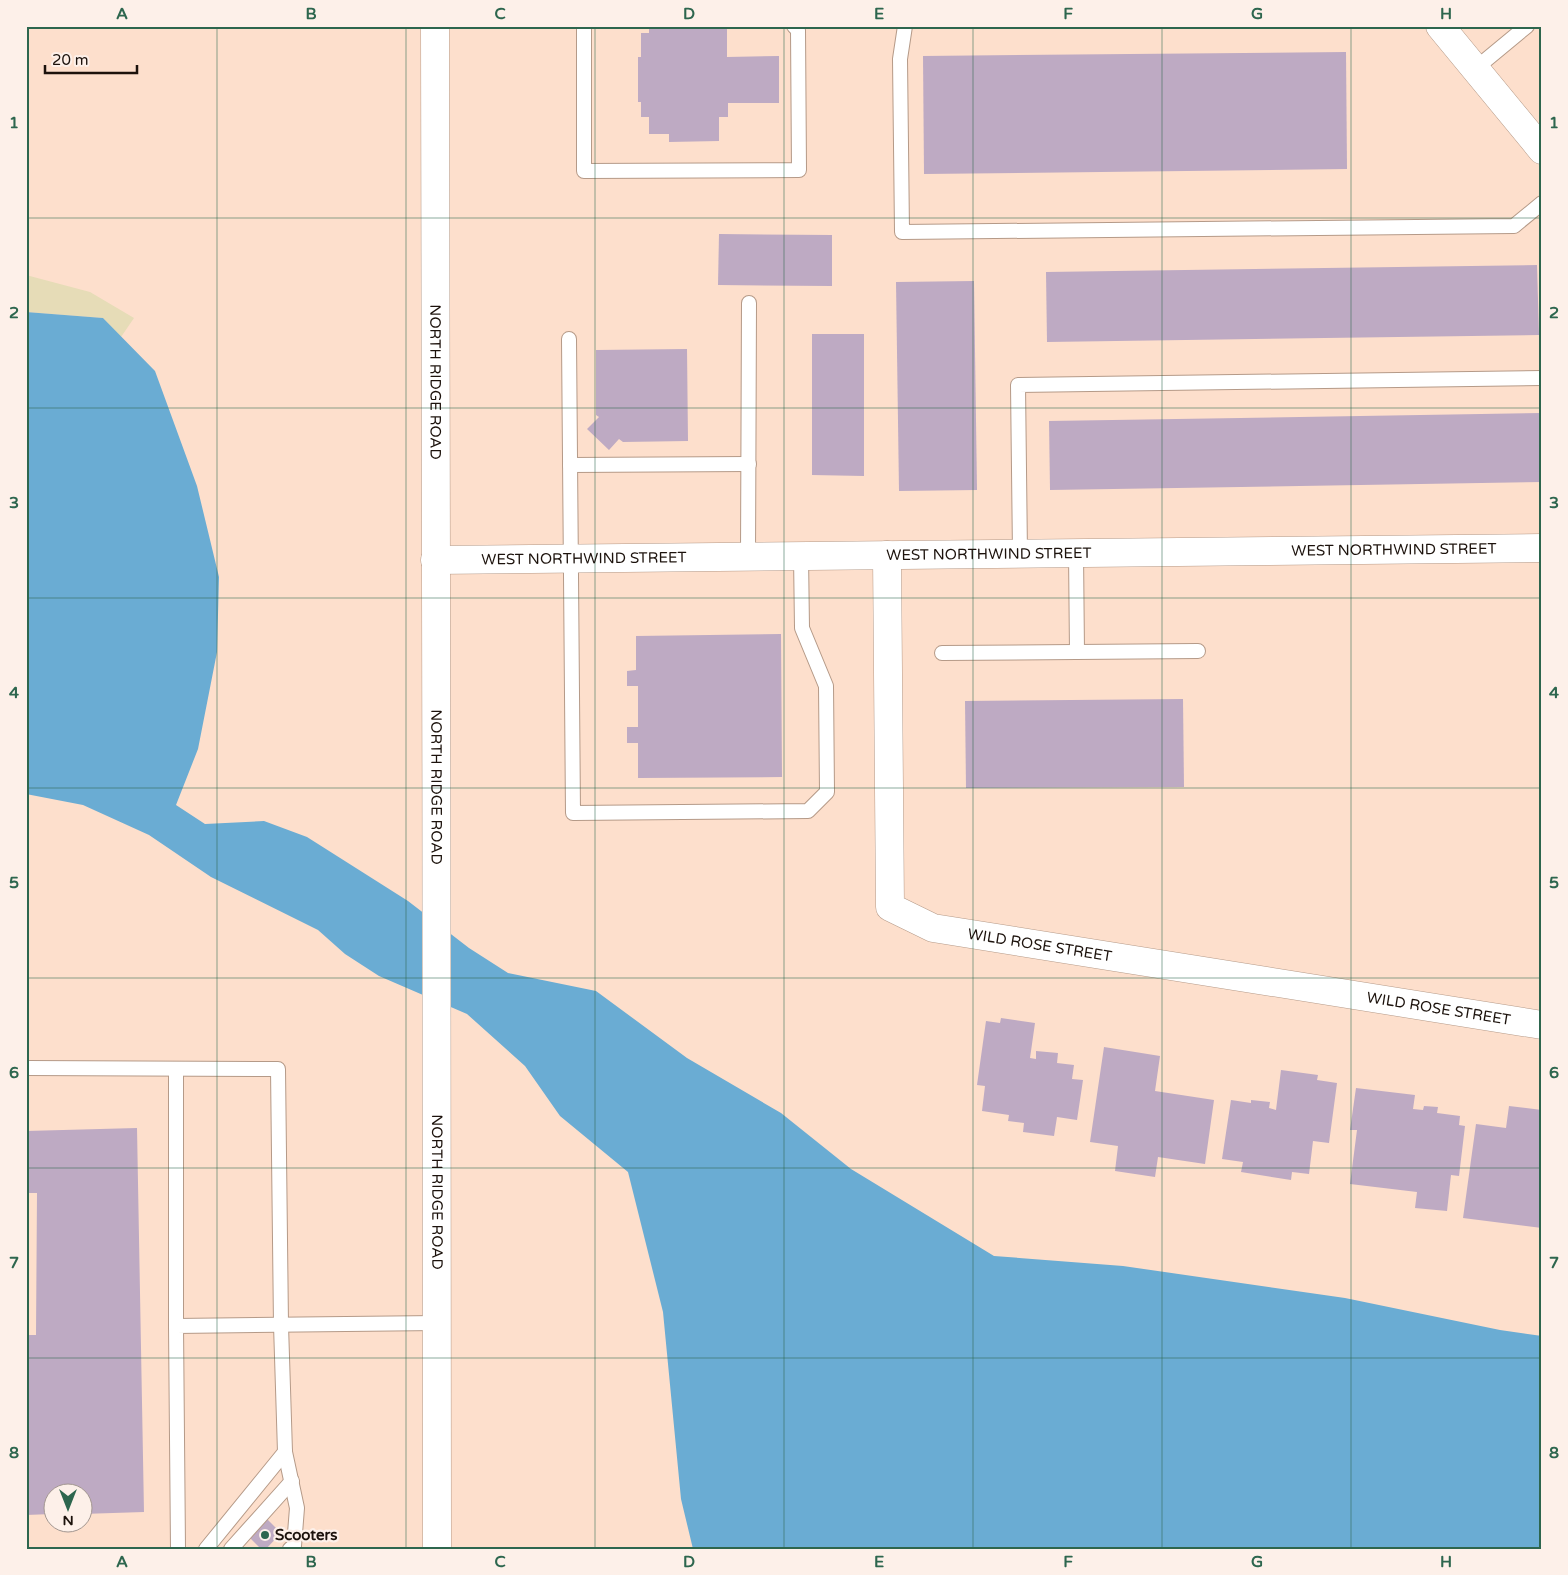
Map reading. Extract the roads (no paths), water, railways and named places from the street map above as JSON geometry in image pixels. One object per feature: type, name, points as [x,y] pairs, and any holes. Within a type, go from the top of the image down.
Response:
[{"type":"street","name":"NORTH RIDGE ROAD","points":[[435,26],[435,560],[438,1064],[437,1549]]},
{"type":"street","points":[[1440,26],[1542,150]]},
{"type":"street","name":"WEST NORTHWIND STREET","points":[[435,560],[1542,548]]},
{"type":"street","name":"WILD ROSE STREET","points":[[887,555],[890,907],[933,928],[1542,1024]]},
{"type":"lane","points":[[584,26],[584,171],[799,170],[798,30],[794,26]]},
{"type":"lane","points":[[904,26],[900,59],[902,232],[1514,226],[1542,203]]},
{"type":"lane","points":[[1475,69],[1527,26]]},
{"type":"lane","points":[[748,557],[749,303]]},
{"type":"lane","points":[[569,339],[574,813],[808,811],[827,792],[826,686],[802,628],[801,556]]},
{"type":"lane","points":[[1020,554],[1018,385],[1542,378]]},
{"type":"lane","points":[[570,465],[749,464]]},
{"type":"lane","points":[[1076,553],[1077,652]]},
{"type":"lane","points":[[942,653],[1198,651]]},
{"type":"lane","points":[[26,1068],[278,1069],[281,1326],[285,1452],[297,1508],[294,1546],[290,1549]]},
{"type":"lane","points":[[176,1069],[178,1549]]},
{"type":"lane","points":[[176,1326],[438,1323]]},
{"type":"lane","points":[[206,1549],[285,1452]]},
{"type":"lane","points":[[231,1549],[292,1481]]},
{"type":"water","points":[[26,312],[103,318],[155,371],[197,486],[219,577],[217,652],[198,749],[176,805],[205,824],[264,821],[307,837],[408,901],[469,948],[508,973],[596,991],[687,1058],[781,1113],[851,1169],[994,1256],[1123,1266],[1345,1298],[1500,1330],[1542,1336],[1542,1549],[693,1549],[681,1499],[663,1312],[628,1172],[560,1116],[525,1066],[467,1014],[379,976],[345,954],[318,930],[211,877],[149,835],[83,805],[26,794]]},
{"type":"place","name":"Scooters","points":[[265,1535]]}]
